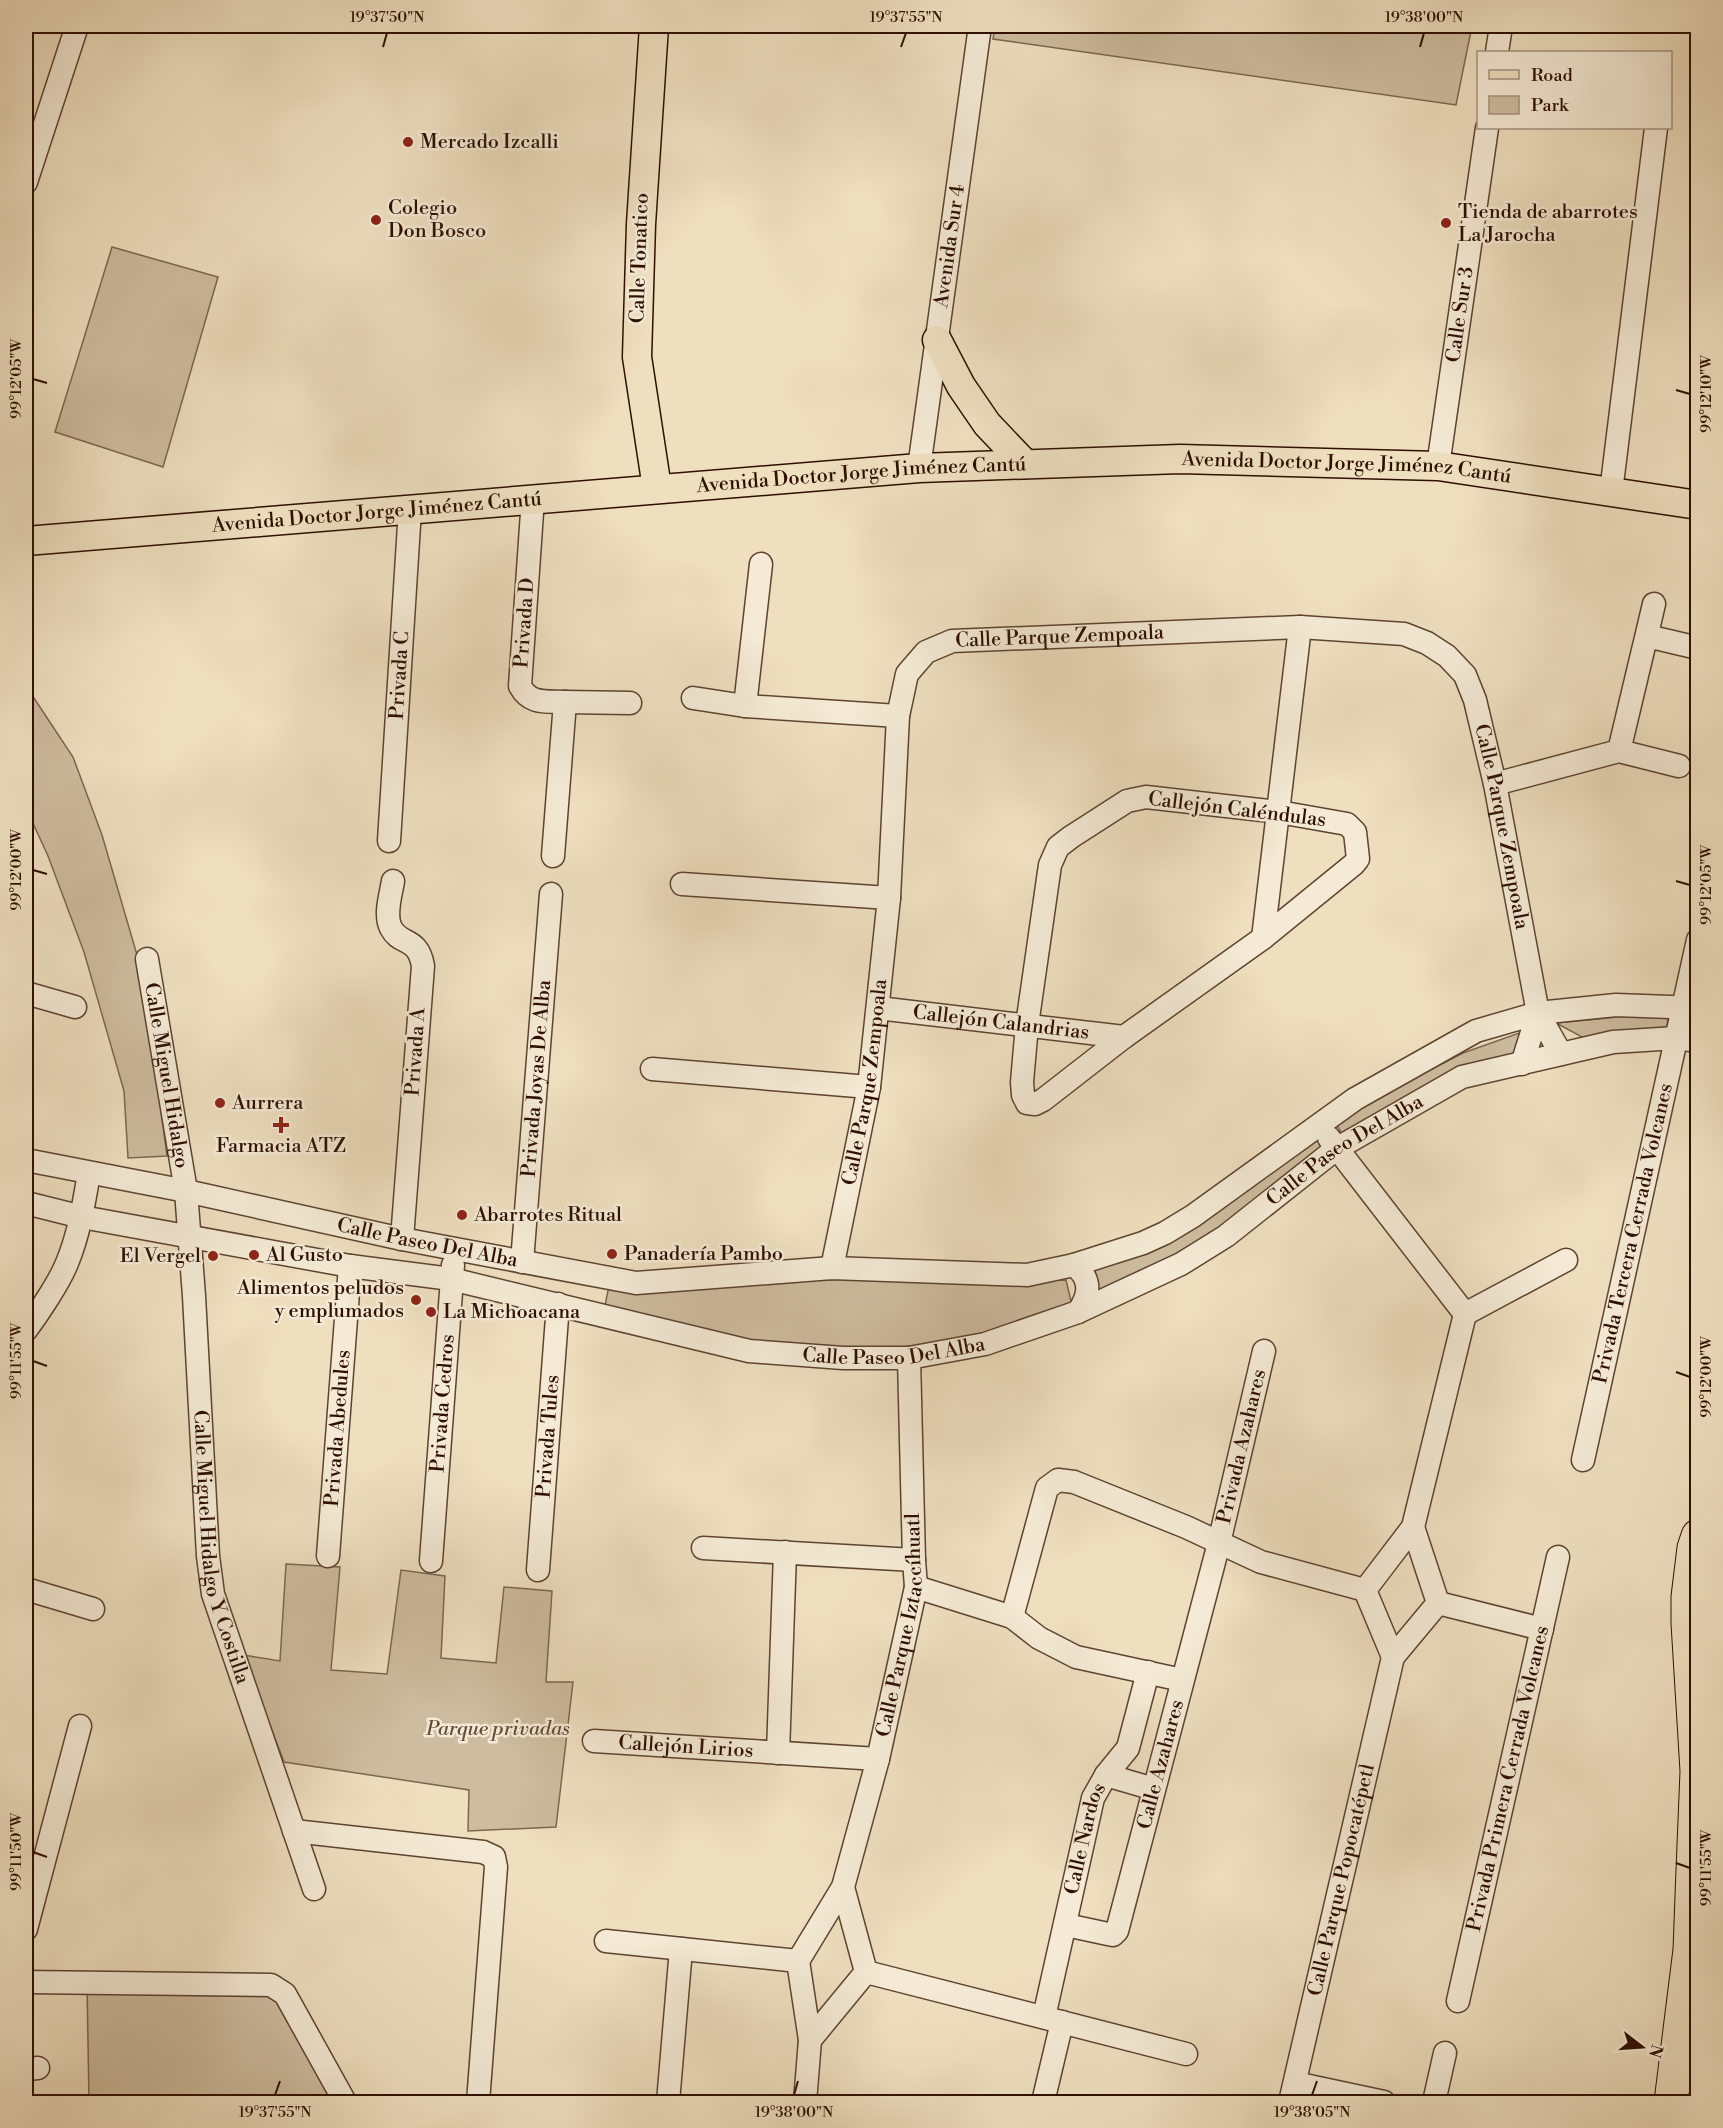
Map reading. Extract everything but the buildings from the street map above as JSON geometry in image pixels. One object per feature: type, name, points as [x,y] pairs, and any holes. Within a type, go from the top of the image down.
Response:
[{"type":"highway","points":[[1671,2103],[1690,1950],[1697,1771],[1688,1597],[1692,1559],[1698,1536]]},
{"type":"highway","points":[[1691,2103],[1698,2067]]},
{"type":"main road","name":"Calle Tonatico","points":[[650,26],[636,357],[657,488]]},
{"type":"main road","points":[[937,340],[961,386],[987,424],[1025,464]]},
{"type":"main road","name":"Avenida Doctor Jorge Jiménez Cantú","points":[[26,541],[919,468],[1180,459],[1438,466],[1698,505]]},
{"type":"street","points":[[26,182],[77,26]]},
{"type":"street","name":"Avenida Sur 4","points":[[919,468],[980,26]]},
{"type":"street","points":[[1497,51],[1501,26]]},
{"type":"street","name":"Calle Sur 3","points":[[1438,466],[1486,129]]},
{"type":"street","points":[[1611,492],[1656,129]]},
{"type":"street","name":"Privada D","points":[[533,498],[520,686],[525,695],[536,700],[566,702]]},
{"type":"street","name":"Privada C","points":[[389,842],[410,510]]},
{"type":"street","points":[[745,706],[761,564]]},
{"type":"street","points":[[1619,751],[1654,604]]},
{"type":"street","points":[[1263,938],[1300,627]]},
{"type":"street","name":"Calle Parque Zempoala","points":[[831,1268],[869,1087],[889,898],[898,716],[907,674],[926,652],[952,641],[1300,627],[1404,634],[1426,643],[1447,656],[1465,675],[1475,700],[1495,784],[1538,1013],[1561,1054]]},
{"type":"street","points":[[1647,636],[1698,648]]},
{"type":"street","points":[[693,698],[745,706],[898,716]]},
{"type":"street","points":[[554,856],[566,702],[630,703]]},
{"type":"street","points":[[1495,784],[1619,751],[1679,766]]},
{"type":"street","name":"Callejón Caléndulas","points":[[1146,797],[1279,812],[1351,826],[1355,832],[1358,859],[1263,938],[1124,1037],[1043,1100],[1035,1104],[1027,1103],[1023,1095],[1027,1025],[1050,865],[1058,848],[1127,801],[1136,798],[1146,797]]},
{"type":"street","name":"Privada A","points":[[393,881],[388,917],[391,929],[413,944],[421,953],[423,966],[402,1239]]},
{"type":"street","points":[[682,884],[889,898]]},
{"type":"street","name":"Privada Joyas De Alba","points":[[522,1262],[551,894]]},
{"type":"street","name":"Privada Tercera Cerrada Volcanes","points":[[1584,1460],[1687,1039],[1698,940]]},
{"type":"street","name":"Calle Miguel Hidalgo","points":[[147,959],[186,1191]]},
{"type":"street","points":[[26,993],[75,1007]]},
{"type":"street","name":"Calle Paseo Del Alba","points":[[26,1160],[186,1191],[402,1239],[636,1283],[831,1268],[1026,1275],[1074,1265],[1143,1243],[1165,1233],[1193,1216],[1355,1099],[1476,1031],[1538,1013],[1616,1005],[1690,1008]]},
{"type":"street","name":"Callejón Calandrias","points":[[878,1008],[1124,1037]]},
{"type":"street","name":"Calle Parque Zempoala","points":[[1522,1064],[1538,1013]]},
{"type":"street","name":"Calle Paseo Del Alba","points":[[26,1203],[82,1217],[350,1266],[451,1279],[749,1351],[843,1358],[909,1358],[985,1344],[1078,1312],[1181,1264],[1226,1236],[1336,1149],[1462,1077],[1613,1042],[1687,1039]]},
{"type":"street","points":[[652,1069],[869,1087]]},
{"type":"street","points":[[1319,1124],[1465,1314]]},
{"type":"street","points":[[26,1329],[67,1263],[82,1217],[89,1173]]},
{"type":"street","name":"Calle Miguel Hidalgo Y Costilla","points":[[186,1191],[195,1308],[207,1556],[213,1594],[314,1889]]},
{"type":"street","name":"Privada Cedros","points":[[431,1561],[455,1248]]},
{"type":"street","points":[[1365,1590],[1413,1527],[1465,1314],[1566,1260]]},
{"type":"street","points":[[1074,1265],[1084,1275],[1088,1285],[1088,1294],[1078,1312]]},
{"type":"street","name":"Privada Abedules","points":[[328,1556],[350,1266]]},
{"type":"street","name":"Privada Tules","points":[[538,1570],[558,1304]]},
{"type":"street","name":"Privada Azahares","points":[[1219,1543],[1264,1351]]},
{"type":"street","name":"Calle Parque Iztaccíhuatl","points":[[798,1961],[843,1887],[878,1759],[916,1587],[909,1358]]},
{"type":"street","points":[[1012,1617],[1047,1488],[1058,1480],[1074,1482],[1186,1527],[1262,1562],[1365,1590]]},
{"type":"street","points":[[1413,1527],[1438,1603],[1542,1629]]},
{"type":"street","name":"Calle Azahares","points":[[1066,1925],[1113,1935],[1117,1931],[1219,1543]]},
{"type":"street","points":[[703,1548],[914,1560]]},
{"type":"street","points":[[778,1754],[785,1552]]},
{"type":"street","name":"Privada Primera Cerrada Volcanes","points":[[1458,2001],[1558,1557]]},
{"type":"street","points":[[916,1587],[1012,1617],[1039,1638],[1076,1657],[1182,1680]]},
{"type":"street","points":[[26,1589],[93,1608]]},
{"type":"street","points":[[1365,1590],[1393,1657]]},
{"type":"street","name":"Calle Parque Popocatépetl","points":[[1293,2093],[1393,1657],[1438,1603]]},
{"type":"street","name":"Calle Nardos","points":[[1043,2103],[1066,1925],[1093,1798],[1106,1774],[1128,1748],[1148,1672]]},
{"type":"street","points":[[26,1929],[80,1726]]},
{"type":"street","name":"Callejón Lirios","points":[[594,1741],[878,1759]]},
{"type":"street","points":[[1106,1774],[1154,1789]]},
{"type":"street","points":[[294,1831],[483,1852],[494,1857],[495,1878],[478,2103]]},
{"type":"street","points":[[843,1887],[866,1972]]},
{"type":"street","points":[[817,1931],[834,1932],[858,1944]]},
{"type":"street","points":[[606,1941],[798,1961],[810,2040],[805,2103]]},
{"type":"street","points":[[668,2103],[681,1949]]},
{"type":"street","points":[[866,1972],[1186,2054]]},
{"type":"street","points":[[810,2040],[866,1972]]},
{"type":"street","points":[[26,1982],[271,1985],[285,1994],[345,2103]]},
{"type":"street","points":[[1434,2103],[1445,2053]]},
{"type":"street","points":[[1293,2093],[1384,2103]]},
{"type":"green space","points":[[995,26],[1472,26],[1456,105],[993,39]]},
{"type":"green space","points":[[112,247],[218,277],[163,467],[55,432]]},
{"type":"green space","points":[[26,686],[73,757],[102,835],[137,955],[146,998],[167,1156],[128,1158],[124,1091],[84,952],[48,856],[26,808]]},
{"type":"green space","points":[[1668,1012],[1667,1029],[1582,1037],[1556,1023]]},
{"type":"green space","points":[[1522,1032],[1521,1054],[1345,1139],[1336,1124],[1373,1099],[1463,1053]]},
{"type":"green space","points":[[1316,1137],[1327,1152],[1192,1252],[1097,1295],[1089,1269]]},
{"type":"green space","points":[[814,1277],[917,1281],[1066,1280],[1072,1305],[977,1340],[851,1355],[750,1349],[604,1310],[609,1286]]},
{"type":"green space","name":"Parque privadas","points":[[286,1564],[340,1567],[331,1670],[387,1674],[401,1570],[445,1576],[441,1658],[496,1663],[504,1587],[552,1591],[546,1682],[573,1682],[556,1827],[468,1831],[469,1790],[284,1762],[243,1655],[280,1661]]},
{"type":"green space","points":[[87,1983],[271,1985],[345,2102],[89,2102]]},
{"type":"place","name":"Mercado Izcalli","points":[[408,142]]},
{"type":"place","name":"Colegio Don Bosco","points":[[376,220]]},
{"type":"place","name":"Tienda de abarrotes La Jarocha","points":[[1446,223]]},
{"type":"place","name":"Aurrera","points":[[220,1103]]},
{"type":"place","name":"Farmacia ATZ","points":[[281,1125]]},
{"type":"place","name":"Abarrotes Ritual","points":[[462,1215]]},
{"type":"place","name":"Panadería Pambo","points":[[612,1254]]},
{"type":"place","name":"Al Gusto","points":[[254,1255]]},
{"type":"place","name":"El Vergel","points":[[213,1256]]},
{"type":"place","name":"Alimentos peludos y emplumados","points":[[416,1300]]},
{"type":"place","name":"La Michoacana","points":[[431,1312]]}]
